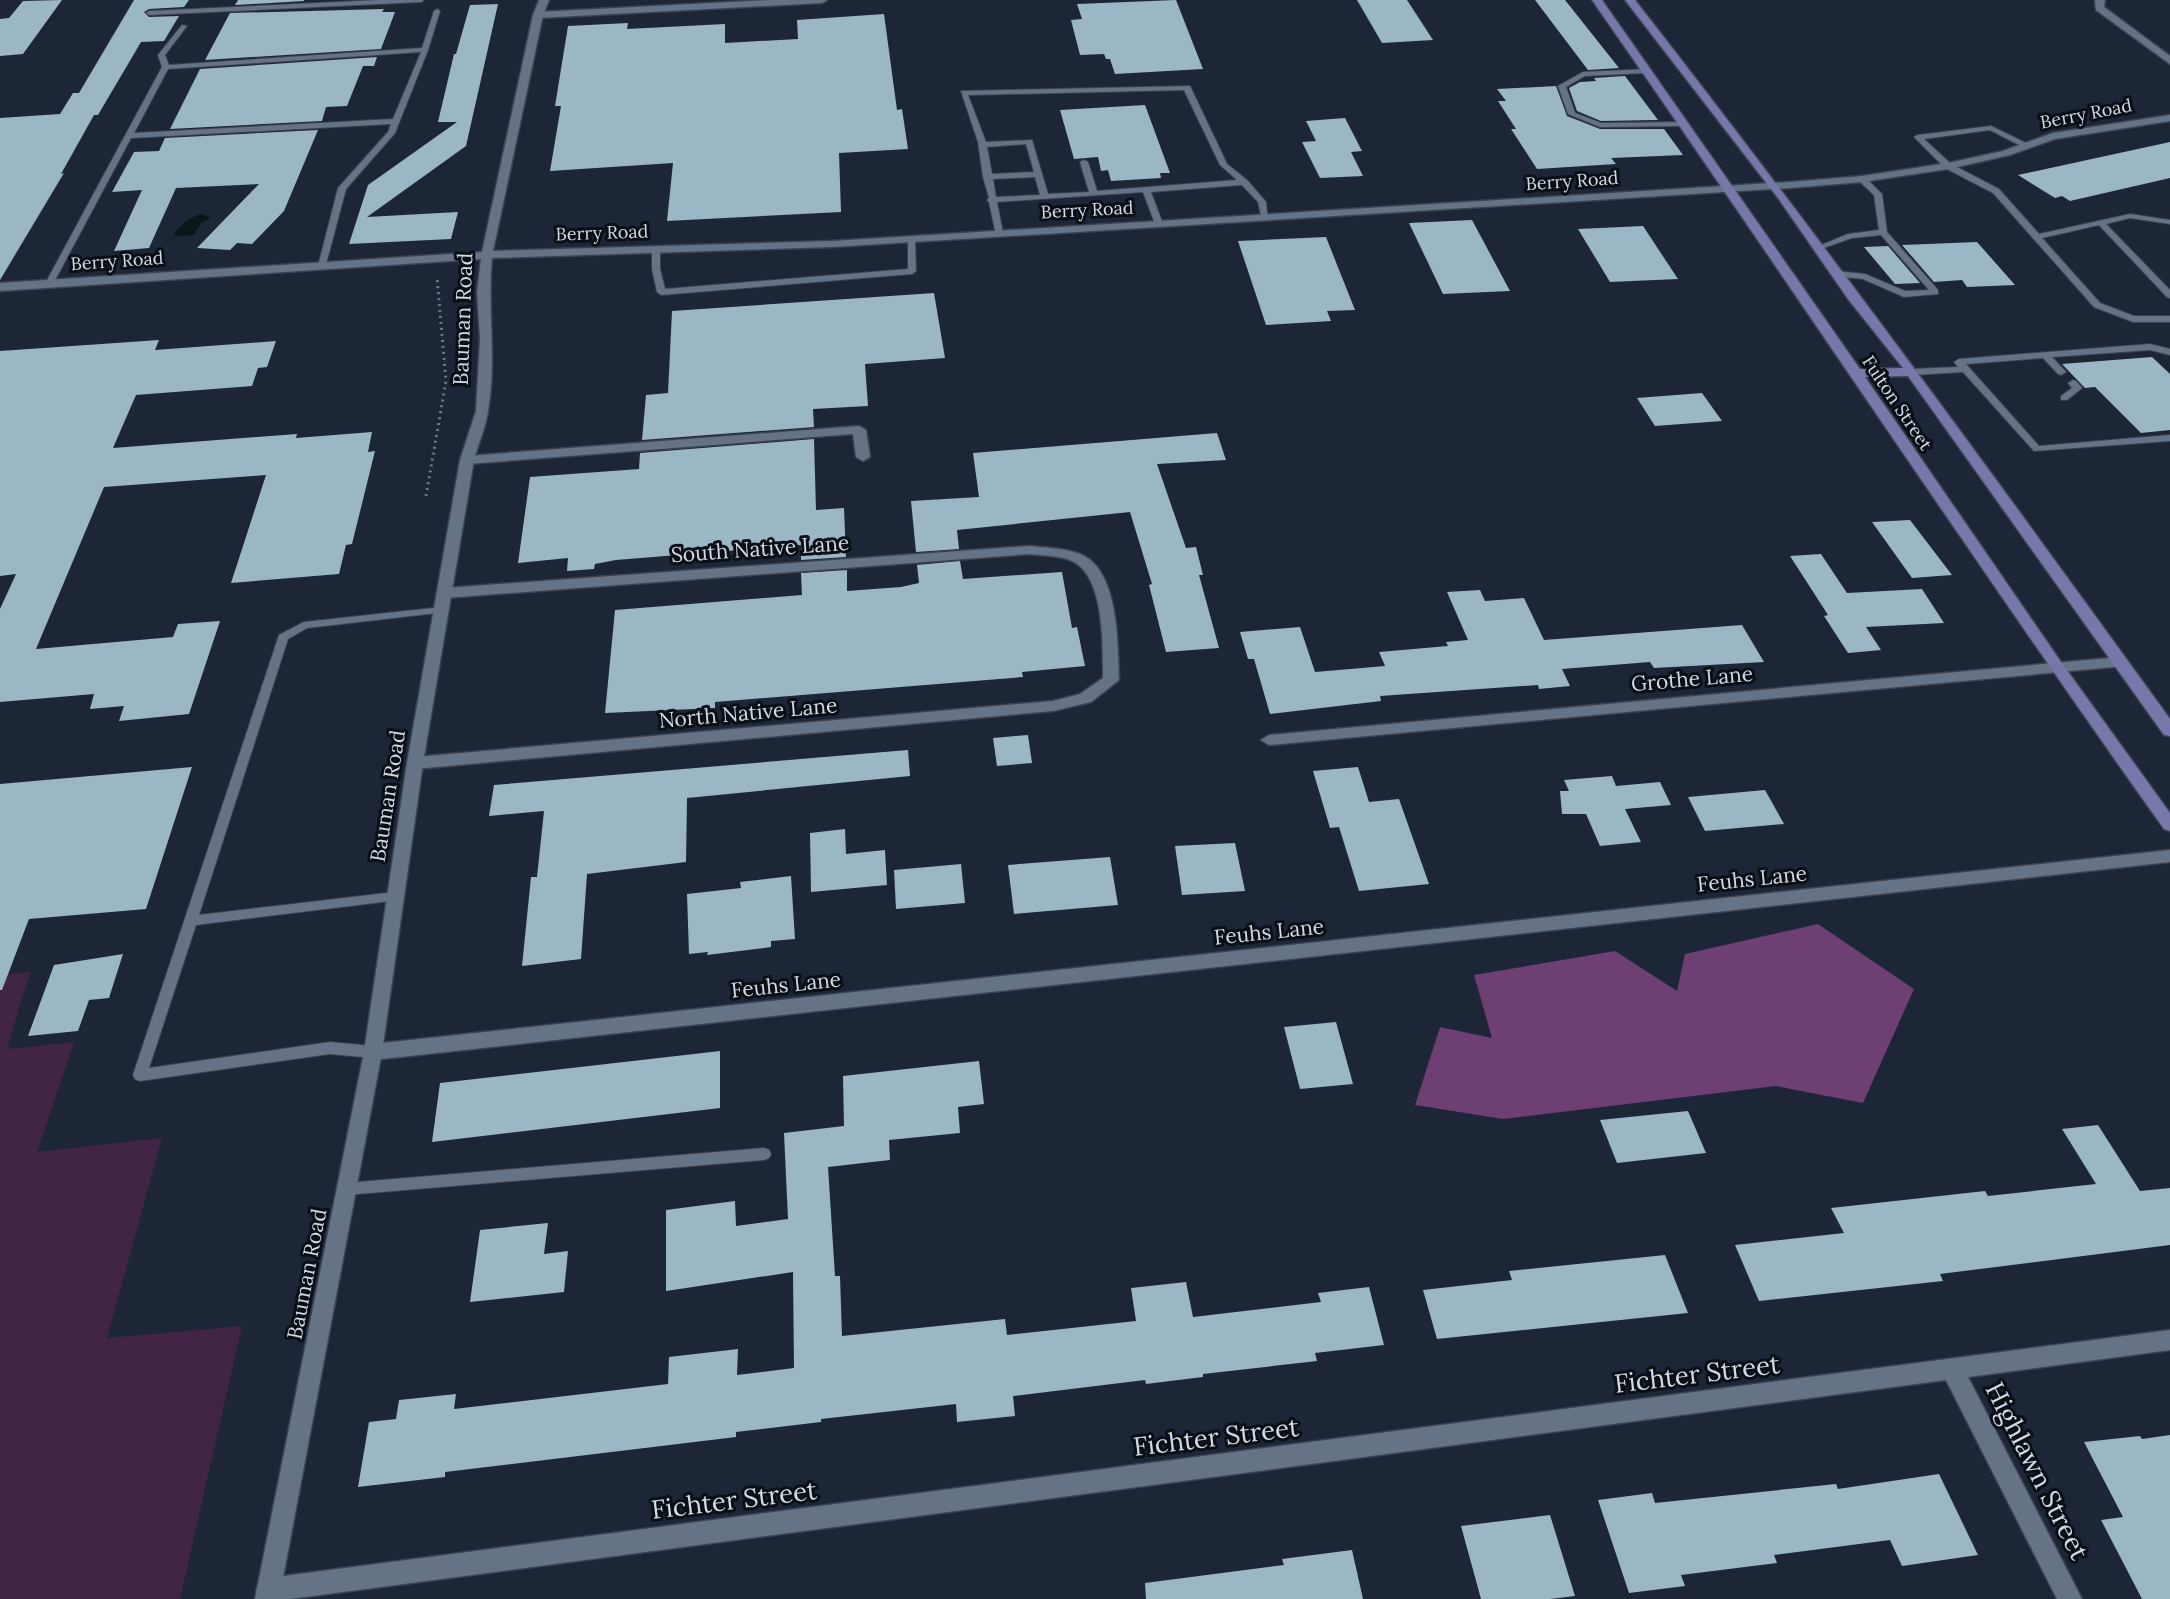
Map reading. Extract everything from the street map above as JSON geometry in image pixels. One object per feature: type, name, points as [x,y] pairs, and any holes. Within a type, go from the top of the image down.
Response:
[{"type":"main road","name":"Fulton Street","points":[[1597,0],[1730,189],[2056,666],[2170,825]]},
{"type":"main road","name":"Fulton Street","points":[[1630,0],[1774,186],[1836,274],[1912,372],[2170,731]]},
{"type":"main road","points":[[1855,373],[1912,372]]},
{"type":"street","name":"Bauman Road","points":[[268,1595],[373,1052],[415,763],[467,460],[482,411],[486,339],[483,292],[487,255],[537,15],[544,0]]},
{"type":"street","points":[[537,15],[822,0]]},
{"type":"street","points":[[2100,0],[2099,8],[2170,61]]},
{"type":"street","name":"Berry Road","points":[[0,287],[487,255],[911,239],[1774,186],[1862,179],[1948,166],[2006,153],[2053,136],[2170,118]]},
{"type":"street","points":[[467,460],[859,430],[863,457]]},
{"type":"street","name":"South Native Lane","points":[[443,602],[522,588],[1030,550],[1078,558],[1099,577],[1110,642],[1111,680],[1085,698]]},
{"type":"street","name":"Grothe Lane","points":[[1269,740],[2056,666],[2120,662]]},
{"type":"street","name":"North Native Lane","points":[[415,763],[1053,706],[1085,698]]},
{"type":"street","name":"Feuhs Lane","points":[[373,1052],[2170,856]]},
{"type":"street","name":"Fichter Street","points":[[268,1595],[2170,1340]]},
{"type":"street","name":"Highlawn Street","points":[[1953,1370],[2070,1599]]},
{"type":"lane","points":[[149,13],[421,0]]},
{"type":"lane","points":[[322,266],[342,188],[391,133],[425,50],[437,11]]},
{"type":"lane","points":[[166,67],[161,55],[184,26]]},
{"type":"lane","points":[[166,67],[425,50]]},
{"type":"lane","points":[[49,284],[166,67]]},
{"type":"lane","points":[[1646,71],[1583,74],[1562,86],[1572,114],[1600,125],[1683,124]]},
{"type":"lane","points":[[999,233],[982,145],[964,93],[1186,88],[1224,165],[1262,202],[1266,218]]},
{"type":"lane","points":[[129,136],[396,121]]},
{"type":"lane","points":[[2026,145],[1991,128],[1919,136],[1948,166],[1996,191],[2097,305],[2133,319],[2170,319]]},
{"type":"lane","points":[[982,145],[1029,142],[1045,197]]},
{"type":"lane","points":[[1084,162],[1094,194]]},
{"type":"lane","points":[[987,177],[1038,174]]},
{"type":"lane","points":[[1836,274],[1864,277],[1904,294],[1935,292],[1883,232],[1878,194],[1862,179]]},
{"type":"lane","points":[[991,200],[1244,182]]},
{"type":"lane","points":[[1146,190],[1159,224]]},
{"type":"lane","points":[[2036,237],[2130,216],[2151,217],[2170,222]]},
{"type":"lane","points":[[2100,222],[2170,295]]},
{"type":"lane","points":[[1818,248],[1851,236],[1883,232]]},
{"type":"lane","points":[[656,250],[656,269],[661,292],[912,271],[911,239]]},
{"type":"lane","points":[[2170,352],[2150,347],[1959,362],[2037,449],[2170,438]]},
{"type":"lane","points":[[2045,355],[2061,372]]},
{"type":"lane","points":[[1912,372],[1965,369]]},
{"type":"lane","points":[[2064,398],[2077,388],[2073,383]]},
{"type":"lane","points":[[373,1052],[330,1048],[140,1075],[193,920],[283,637],[304,625],[443,602]]},
{"type":"lane","points":[[193,920],[396,897]]},
{"type":"lane","points":[[346,1189],[764,1154]]},
{"type":"path","points":[[426,496],[446,381],[438,271]]},
{"type":"shaded area","points":[[202,214],[211,218],[201,223],[194,235],[174,236],[185,222]]},
{"type":"shaded area","points":[[1818,924],[1914,989],[1863,1103],[1776,1086],[1503,1119],[1415,1105],[1440,1027],[1492,1038],[1474,975],[1615,951],[1677,991],[1685,954]]},
{"type":"shaded area","points":[[30,972],[7,1049],[74,1042],[37,1152],[162,1138],[107,1338],[242,1326],[180,1599],[0,1599],[0,975]]},
{"type":"building","points":[[62,0],[23,54],[0,56],[0,19],[9,18],[23,1]]},
{"type":"building","points":[[134,0],[189,0],[184,7],[149,9],[144,12],[149,17],[179,16],[164,41],[141,42],[98,115],[94,115],[61,174],[64,173],[0,280],[0,118],[60,114],[73,93],[79,93]]},
{"type":"building","points":[[238,0],[304,0],[304,1],[235,5]]},
{"type":"building","points":[[1176,0],[1203,69],[1115,74],[1110,59],[1106,59],[1104,54],[1080,55],[1071,20],[1082,19],[1077,4]]},
{"type":"building","points":[[1357,0],[1407,0],[1433,40],[1382,43]]},
{"type":"building","points":[[1535,0],[1565,0],[1619,68],[1588,70]]},
{"type":"building","points":[[498,4],[466,146],[367,217],[458,212],[451,239],[349,244],[368,185],[457,122],[438,122],[454,54],[456,54],[470,5]]},
{"type":"building","points":[[384,9],[382,12],[395,12],[381,49],[205,60],[230,13]]},
{"type":"building","points":[[884,14],[897,110],[902,109],[908,149],[839,153],[841,212],[667,221],[673,163],[550,171],[561,106],[555,106],[568,26],[628,23],[627,29],[725,24],[725,43],[798,39],[797,20]]},
{"type":"building","points":[[377,57],[374,66],[363,66],[347,106],[326,107],[322,121],[170,129],[200,69]]},
{"type":"building","points":[[1625,76],[1658,120],[1601,121],[1577,111],[1569,88],[1580,82],[1596,81],[1594,78]]},
{"type":"building","points":[[1556,86],[1567,116],[1600,129],[1664,129],[1683,155],[1611,158],[1616,164],[1537,169],[1511,129],[1516,129],[1498,101],[1506,101],[1497,89]]},
{"type":"building","points":[[1145,105],[1170,173],[1160,173],[1161,178],[1111,181],[1108,170],[1101,171],[1098,157],[1074,159],[1060,110]]},
{"type":"building","points":[[1345,118],[1362,151],[1351,152],[1363,176],[1320,178],[1302,142],[1316,141],[1306,121]]},
{"type":"building","points":[[318,130],[284,211],[252,244],[237,243],[230,250],[197,248],[259,184],[176,188],[149,248],[114,251],[142,190],[112,192],[134,152],[159,151],[165,138]]},
{"type":"building","points":[[2170,142],[2170,178],[2070,201],[2062,196],[2055,198],[2018,175]]},
{"type":"building","points":[[1472,220],[1510,291],[1443,294],[1409,223]]},
{"type":"building","points":[[1643,226],[1678,279],[1610,282],[1578,229]]},
{"type":"building","points":[[1326,237],[1355,310],[1327,311],[1331,321],[1266,325],[1238,241]]},
{"type":"building","points":[[1977,242],[2015,285],[1967,287],[1962,280],[1934,282],[1902,245]]},
{"type":"building","points":[[1888,246],[1920,283],[1895,284],[1864,247]]},
{"type":"building","points":[[934,293],[945,358],[865,364],[868,406],[813,409],[814,427],[642,440],[646,395],[668,393],[672,311]]},
{"type":"building","points":[[159,340],[155,350],[276,341],[267,367],[258,368],[252,386],[136,395],[113,448],[297,434],[296,438],[372,432],[368,452],[375,451],[352,544],[346,545],[339,574],[231,583],[266,475],[104,487],[36,649],[173,637],[178,624],[220,621],[189,714],[119,721],[124,706],[90,709],[94,694],[0,702],[0,609],[16,574],[0,576],[0,351]]},
{"type":"building","points":[[2152,357],[2170,374],[2170,430],[2141,433],[2095,387],[2085,388],[2062,364]]},
{"type":"building","points":[[1702,393],[1722,421],[1655,426],[1637,398]]},
{"type":"building","points":[[1217,433],[1226,460],[1157,464],[1186,548],[1196,547],[1203,575],[1199,575],[1219,648],[1166,652],[1149,585],[1152,584],[1130,512],[957,530],[959,549],[916,552],[911,501],[979,497],[973,453]]},
{"type":"building","points":[[814,439],[816,510],[844,508],[846,557],[801,560],[801,545],[616,560],[595,564],[594,569],[567,571],[568,558],[518,563],[530,477],[639,469],[640,453]]},
{"type":"building","points":[[1910,520],[1952,575],[1912,578],[1872,522]]},
{"type":"building","points":[[1821,554],[1847,593],[1922,589],[1944,623],[1866,627],[1881,650],[1848,653],[1824,616],[1828,615],[1790,556]]},
{"type":"building","points":[[960,561],[963,579],[1062,572],[1072,628],[1077,627],[1085,666],[1022,672],[1023,677],[715,702],[715,708],[605,713],[615,610],[802,595],[801,573],[847,570],[847,591],[901,587],[919,583],[917,565]]},
{"type":"building","points":[[1480,590],[1485,601],[1524,598],[1544,640],[1742,625],[1764,662],[1654,668],[1650,662],[1562,669],[1570,686],[1539,689],[1538,685],[1380,696],[1381,701],[1270,714],[1254,659],[1248,659],[1240,632],[1300,627],[1315,672],[1385,666],[1379,652],[1448,646],[1446,642],[1468,640],[1447,592]]},
{"type":"building","points":[[1028,735],[1032,763],[997,766],[993,738]]},
{"type":"building","points":[[908,750],[910,776],[687,798],[686,862],[587,874],[581,959],[522,966],[531,877],[537,877],[544,811],[489,816],[494,785]]},
{"type":"building","points":[[192,767],[146,909],[29,919],[2,990],[0,990],[0,784]]},
{"type":"building","points":[[1358,767],[1369,802],[1399,799],[1429,884],[1359,891],[1339,827],[1330,828],[1313,771]]},
{"type":"building","points":[[1612,776],[1616,786],[1660,782],[1671,805],[1625,809],[1641,842],[1600,846],[1586,814],[1562,814],[1560,791],[1569,791],[1564,780]]},
{"type":"building","points":[[1765,790],[1784,824],[1705,831],[1688,797]]},
{"type":"building","points":[[845,829],[846,854],[885,850],[887,885],[811,892],[810,833]]},
{"type":"building","points":[[1235,843],[1245,891],[1182,895],[1175,846]]},
{"type":"building","points":[[1110,857],[1118,905],[1014,914],[1008,865]]},
{"type":"building","points":[[961,864],[965,903],[896,909],[894,870]]},
{"type":"building","points":[[791,876],[795,939],[771,941],[771,947],[707,955],[708,952],[689,954],[687,894],[741,888],[740,882]]},
{"type":"building","points":[[123,954],[109,998],[89,1000],[78,1031],[28,1036],[54,965]]},
{"type":"building","points":[[1336,1022],[1353,1084],[1300,1089],[1284,1027]]},
{"type":"building","points":[[720,1051],[720,1108],[432,1142],[440,1083]]},
{"type":"building","points":[[979,1061],[984,1104],[958,1107],[960,1133],[889,1140],[890,1160],[828,1167],[835,1276],[840,1276],[842,1336],[1005,1319],[1007,1335],[1136,1321],[1131,1288],[1186,1282],[1193,1317],[1321,1302],[1318,1293],[1369,1287],[1384,1345],[1315,1353],[1317,1361],[1203,1374],[1203,1377],[1146,1384],[1145,1380],[1013,1396],[1015,1416],[957,1422],[956,1404],[821,1419],[821,1422],[736,1432],[736,1437],[445,1472],[445,1477],[358,1487],[369,1422],[396,1419],[399,1400],[456,1394],[454,1409],[668,1384],[669,1357],[738,1349],[737,1375],[794,1368],[793,1272],[666,1291],[666,1210],[735,1201],[736,1226],[788,1219],[784,1133],[844,1126],[843,1076]]},
{"type":"building","points":[[1688,1111],[1706,1153],[1617,1163],[1600,1120]]},
{"type":"building","points":[[2098,1125],[2140,1191],[2170,1188],[2170,1245],[1940,1274],[1943,1281],[1759,1301],[1735,1245],[1844,1233],[1831,1208],[1985,1191],[1988,1196],[2096,1184],[2062,1129]]},
{"type":"building","points":[[548,1223],[544,1254],[568,1251],[564,1292],[470,1302],[480,1230]]},
{"type":"building","points":[[1665,1255],[1688,1313],[1437,1339],[1423,1290],[1512,1280],[1509,1271]]},
{"type":"building","points":[[2170,1435],[2170,1599],[2142,1599],[2101,1520],[2123,1517],[2084,1442]]},
{"type":"building","points":[[1939,1474],[1978,1555],[1902,1566],[1890,1540],[1774,1555],[1777,1563],[1681,1575],[1685,1586],[1629,1593],[1598,1500],[1652,1493],[1655,1503],[1836,1484],[1838,1489]]},
{"type":"building","points":[[1550,1515],[1575,1596],[1550,1599],[1481,1599],[1461,1526]]},
{"type":"building","points":[[1352,1550],[1363,1599],[1146,1599],[1145,1583],[1284,1565],[1282,1559]]}]
